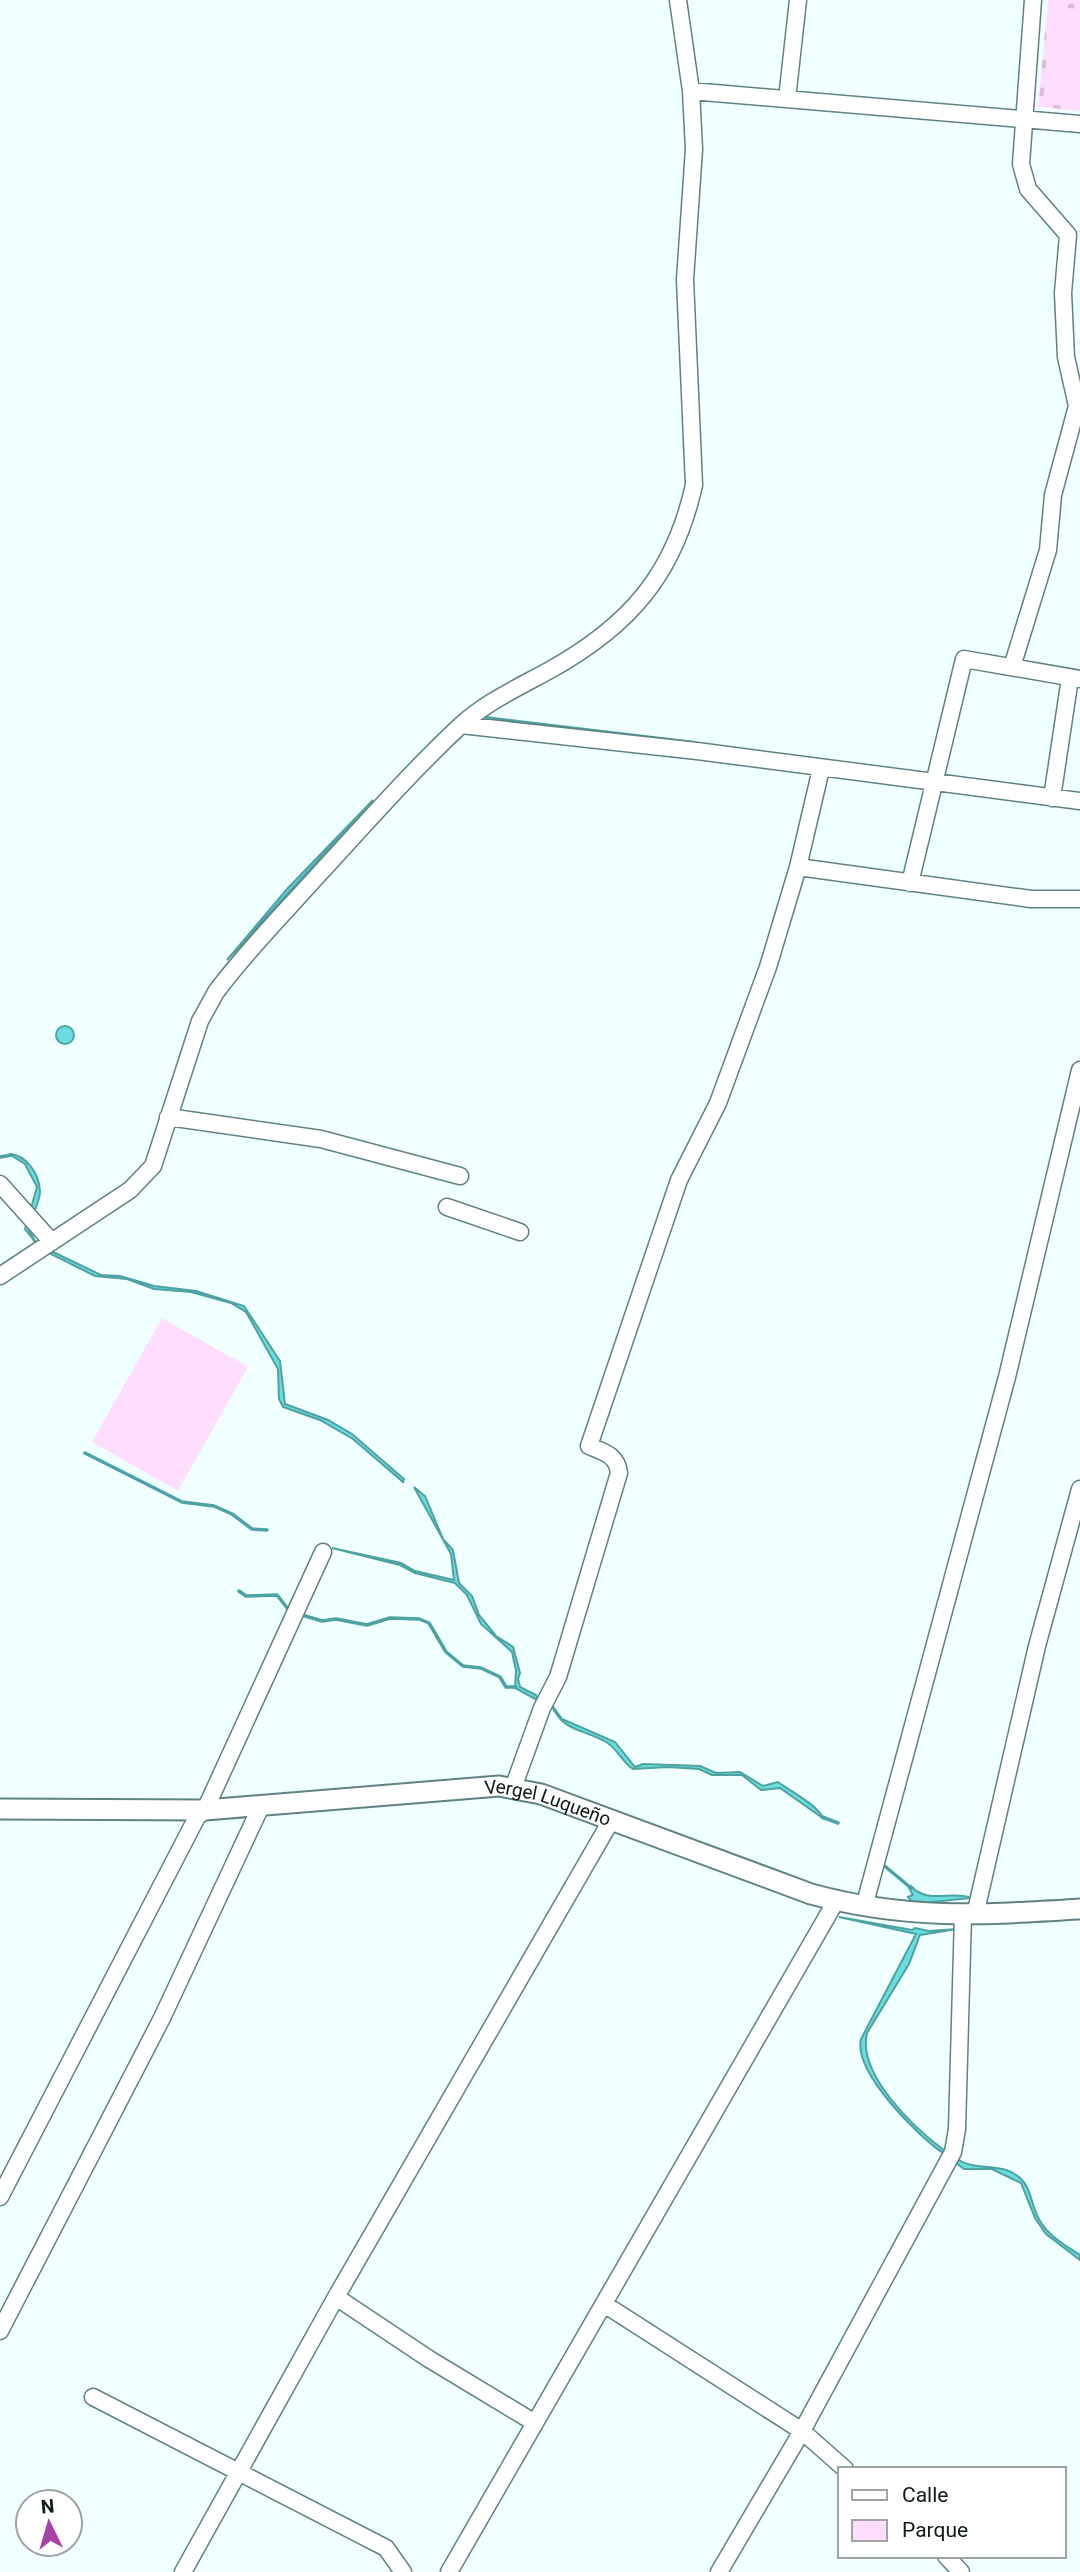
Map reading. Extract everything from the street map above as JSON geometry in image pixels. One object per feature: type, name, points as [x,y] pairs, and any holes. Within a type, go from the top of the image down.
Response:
[{"type":"main road","name":"Vergel Luqueño","points":[[0,1809],[205,1810],[481,1786],[513,1788],[611,1819],[836,1901],[864,1907],[924,1914],[969,1915],[1080,1909]]},
{"type":"street","points":[[0,1276],[130,1190],[153,1166],[201,1021],[224,981],[369,820],[461,725],[481,709],[606,636],[626,618],[660,574],[687,517],[694,485],[685,280],[694,149],[691,91],[678,0]]},
{"type":"street","points":[[787,99],[798,0]]},
{"type":"street","points":[[1012,667],[1048,550],[1053,495],[1077,405],[1066,357],[1063,293],[1068,235],[1028,189],[1021,164],[1033,0]]},
{"type":"street","points":[[691,91],[1080,124]]},
{"type":"street","points":[[910,883],[964,659],[1075,678],[1052,798]]},
{"type":"street","points":[[461,725],[697,751],[1080,801]]},
{"type":"street","points":[[513,1788],[542,1708],[558,1677],[619,1473],[616,1461],[610,1455],[589,1446],[599,1412],[678,1180],[718,1103],[768,967],[798,867],[821,769]]},
{"type":"street","points":[[798,867],[1031,899],[1080,899]]},
{"type":"street","points":[[864,1907],[1007,1377],[1080,1070]]},
{"type":"street","points":[[168,1117],[321,1139],[460,1176]]},
{"type":"street","points":[[0,1184],[52,1242]]},
{"type":"street","points":[[447,1207],[520,1232]]},
{"type":"street","points":[[719,2572],[802,2431],[953,2152],[957,2129],[969,1915],[1080,1489]]},
{"type":"street","points":[[0,2197],[197,1817],[205,1810],[323,1552]]},
{"type":"street","points":[[0,2331],[162,2018],[262,1804]]},
{"type":"street","points":[[183,2572],[335,2297],[611,1819]]},
{"type":"street","points":[[449,2572],[836,1901]]},
{"type":"street","points":[[335,2297],[429,2359],[535,2423]]},
{"type":"street","points":[[604,2304],[802,2431],[843,2467]]},
{"type":"street","points":[[93,2397],[386,2548],[403,2572]]},
{"type":"street","points":[[948,2558],[961,2572]]},
{"type":"green space","points":[[1048,0],[1080,0],[1080,111],[1038,107]]},
{"type":"green space","points":[[1051,7],[1080,9],[1080,107],[1043,104]]},
{"type":"green space","points":[[162,1318],[248,1367],[178,1491],[92,1442]]},
{"type":"water","points":[[486,718],[694,742],[694,743]]},
{"type":"water","points":[[373,800],[227,960],[288,888]]},
{"type":"water","points":[[65,1026],[71,1029],[74,1035],[71,1041],[65,1044],[59,1041],[56,1035],[59,1029]]},
{"type":"water","points":[[9,1154],[21,1158],[31,1166],[37,1178],[40,1196],[29,1230],[36,1243],[25,1229],[37,1187],[25,1164]]},
{"type":"water","points":[[51,1251],[101,1275],[120,1276],[154,1286],[196,1291],[244,1306],[280,1361],[285,1404],[328,1420],[352,1434],[404,1479],[403,1482],[353,1439],[320,1420],[283,1407],[279,1399],[278,1369],[246,1312],[231,1303],[191,1292],[154,1289],[127,1279],[95,1276],[49,1253]]},
{"type":"water","points":[[414,1487],[425,1496],[443,1539],[453,1550],[459,1583],[472,1596],[479,1615],[496,1636],[513,1647],[520,1673],[520,1687],[536,1695],[539,1701],[515,1688],[516,1671],[512,1652],[481,1624],[467,1595],[455,1583],[415,1573],[400,1565],[332,1548],[401,1563],[415,1571],[454,1580],[451,1554]]},
{"type":"water","points":[[551,1704],[562,1719],[615,1742],[635,1767],[643,1764],[700,1766],[716,1773],[740,1772],[763,1786],[778,1782],[809,1803],[824,1819],[780,1788],[761,1790],[742,1775],[712,1775],[699,1769],[668,1767],[633,1769],[606,1742],[567,1725],[561,1720]]},
{"type":"water","points":[[911,1886],[925,1895],[971,1898],[914,1904],[908,1897],[913,1895],[909,1888]]},
{"type":"water","points":[[839,1917],[912,1930],[957,1929],[920,1935],[909,1964],[867,2033],[866,2049],[879,2082],[891,2099],[918,2129],[945,2151],[943,2153],[919,2133],[890,2102],[877,2085],[861,2053],[861,2039],[916,1934]]},
{"type":"water","points":[[957,2159],[1015,2174],[1027,2187],[1042,2225],[1060,2242],[1080,2255],[1080,2260],[1046,2234],[1035,2218],[1021,2183],[992,2169],[964,2169],[955,2162]]},
{"type":"waterway","points":[[0,1157],[12,1155]]},
{"type":"waterway","points":[[85,1453],[182,1502],[214,1506],[232,1514],[252,1529],[267,1530]]},
{"type":"waterway","points":[[239,1591],[246,1596],[277,1595],[288,1609]]},
{"type":"waterway","points":[[302,1615],[322,1621],[336,1619],[367,1625],[390,1618],[419,1619],[429,1623],[446,1652],[463,1666],[481,1668],[500,1677],[506,1687],[516,1687]]},
{"type":"waterway","points":[[822,1817],[838,1823]]},
{"type":"waterway","points":[[881,1863],[911,1888]]}]
